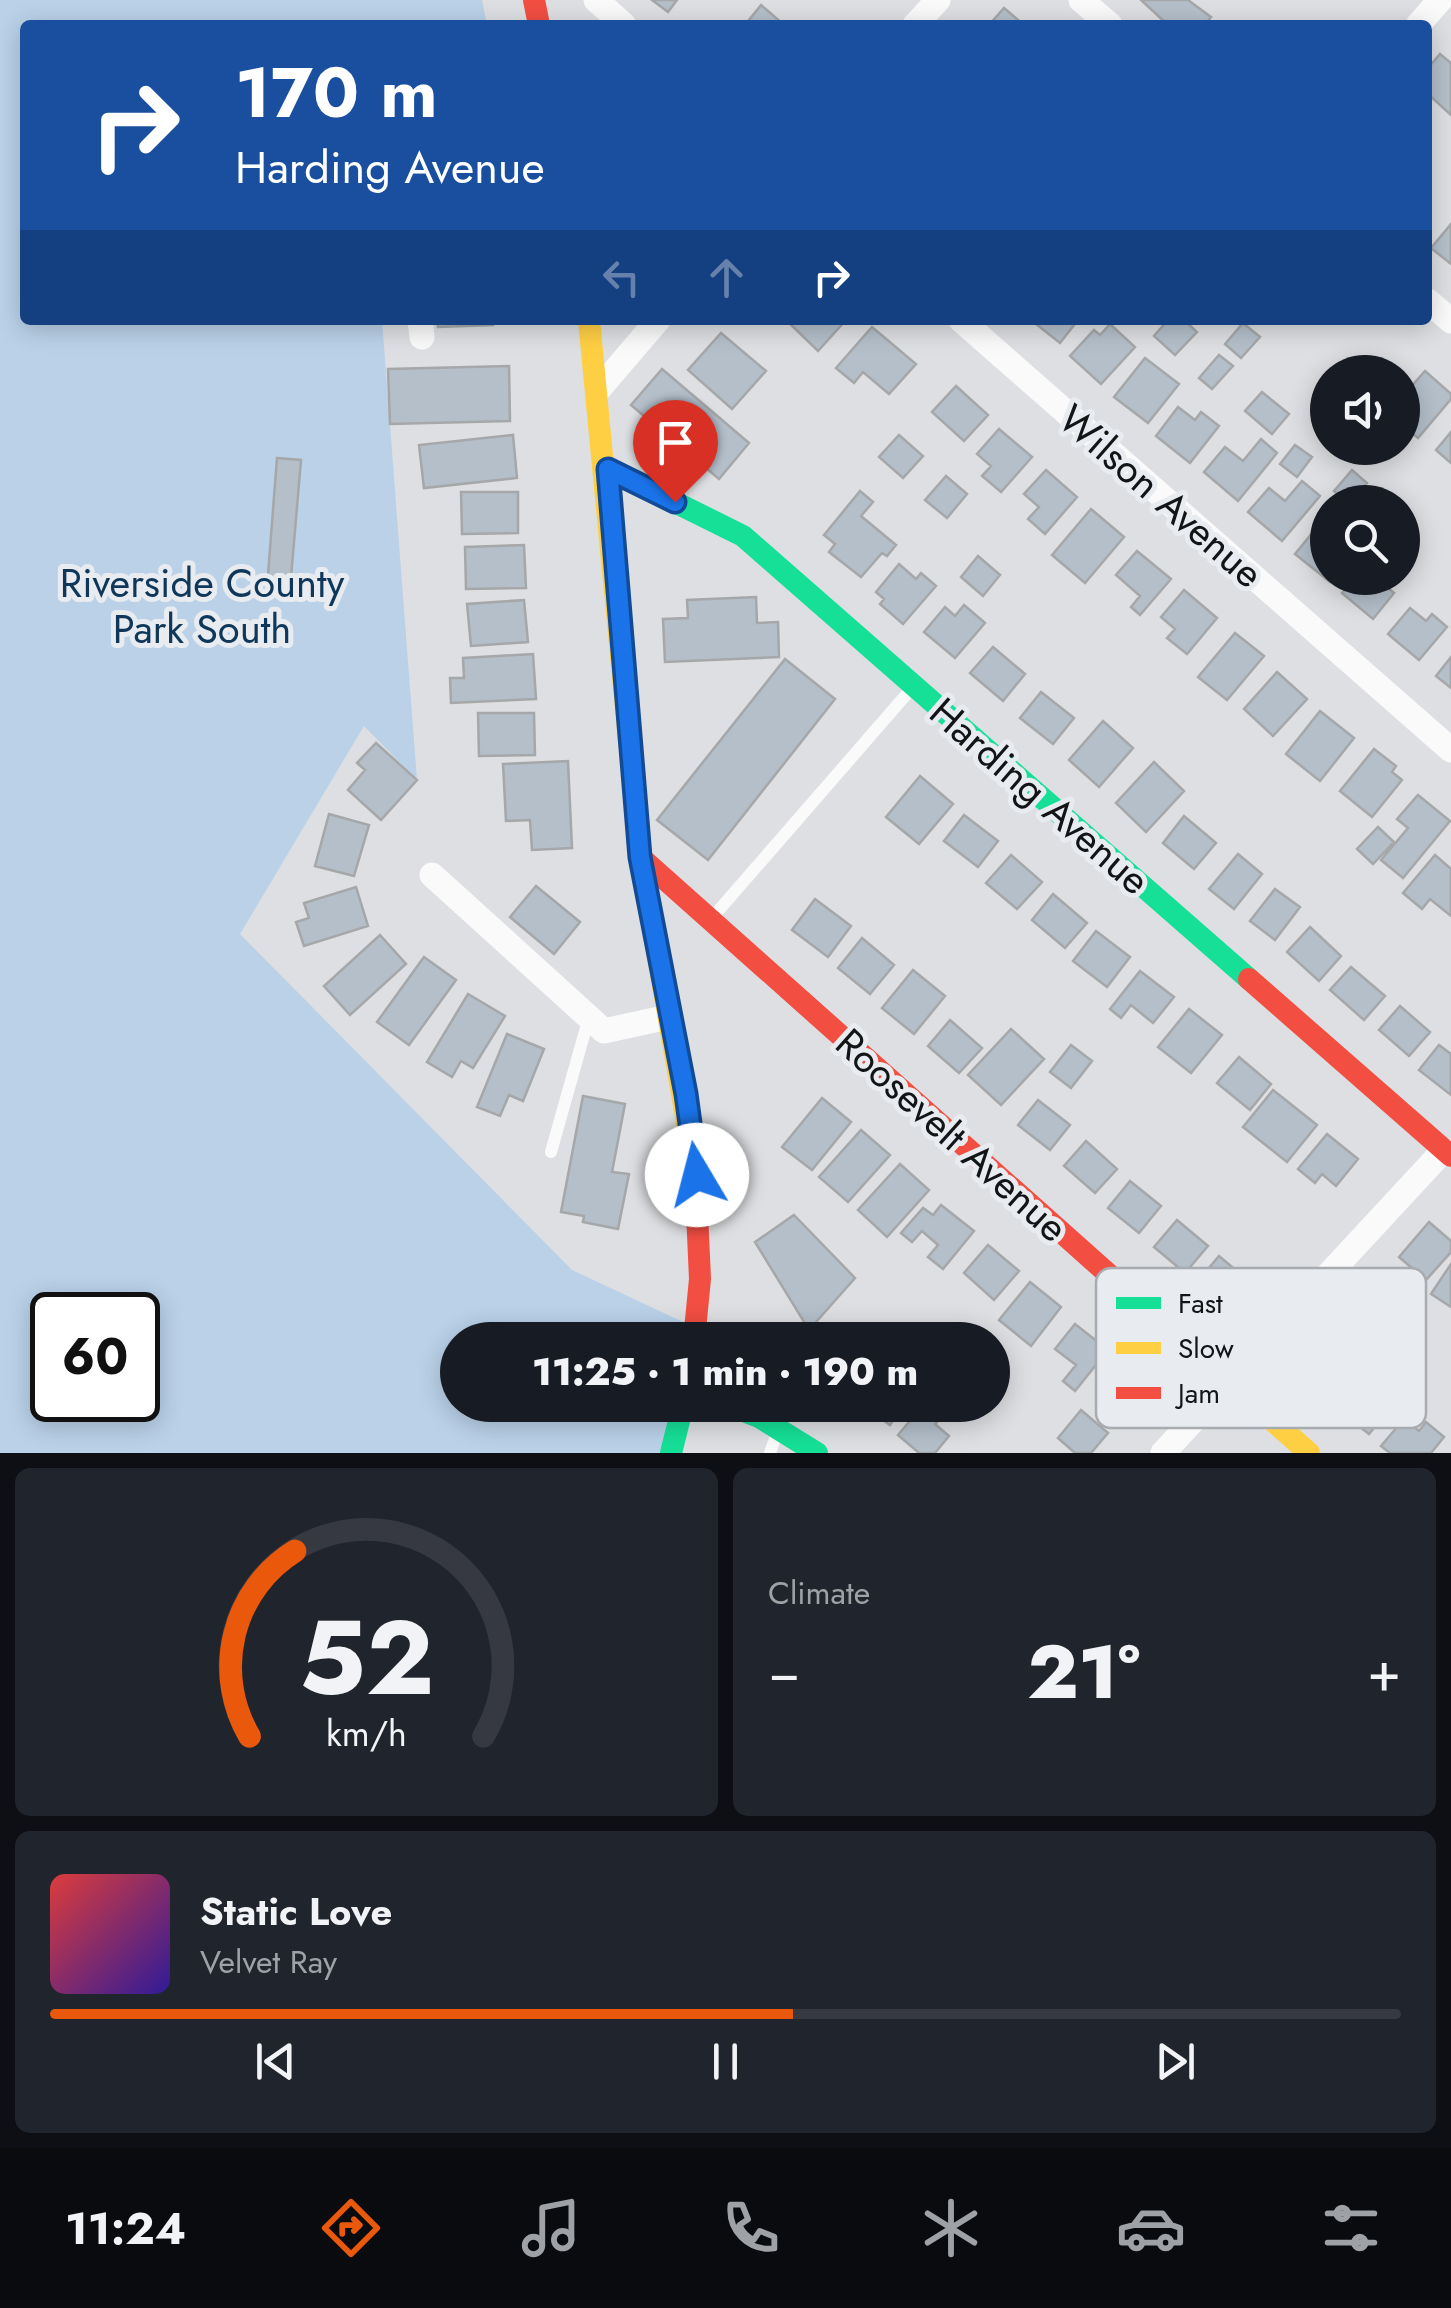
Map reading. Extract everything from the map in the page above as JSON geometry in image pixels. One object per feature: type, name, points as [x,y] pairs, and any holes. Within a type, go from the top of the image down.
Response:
[{"type":"street","points":[[596,0],[618,20]]},
{"type":"street","points":[[920,20],[938,0]]},
{"type":"street","points":[[1081,0],[1104,20]]},
{"type":"street","points":[[1422,20],[1440,0]]},
{"type":"street","points":[[1432,304],[1451,321]]},
{"type":"street","points":[[589,325],[608,469],[640,857],[668,1018],[686,1094],[697,1175],[701,1250],[695,1322]]},
{"type":"street","points":[[599,390],[654,325]]},
{"type":"street","name":"Wilson Avenue","points":[[967,325],[1451,750]]},
{"type":"street","name":"Harding Avenue","points":[[608,469],[742,536],[1448,1153]]},
{"type":"street","name":"Roosevelt Avenue","points":[[640,857],[1101,1268]]},
{"type":"street","points":[[432,875],[604,1030],[668,1018]]},
{"type":"street","points":[[1337,1268],[1448,1153]]},
{"type":"street","points":[[671,1453],[679,1422]]},
{"type":"street","points":[[766,1422],[817,1453]]},
{"type":"street","points":[[1163,1453],[1186,1428]]},
{"type":"street","name":"Roosevelt Avenue","points":[[1282,1428],[1310,1453]]},
{"type":"lane","points":[[710,919],[914,686]]},
{"type":"lane","points":[[551,1152],[589,1017]]},
{"type":"lane","points":[[770,1453],[779,1428]]},
{"type":"green space","name":"Riverside County Park South","points":[[0,0],[482,0],[486,20],[20,20],[20,325],[382,325],[417,780],[364,726],[240,934],[572,1270],[683,1322],[440,1322],[440,1422],[679,1422],[671,1453],[0,1453]]},
{"type":"building","points":[[652,0],[677,0],[668,12]]},
{"type":"building","points":[[1141,0],[1188,0],[1211,17],[1209,20],[1163,20]]},
{"type":"building","points":[[761,5],[778,20],[749,20]]},
{"type":"building","points":[[1004,8],[1018,20],[993,20]]},
{"type":"building","points":[[1440,54],[1451,63],[1451,115],[1432,98],[1432,63]]},
{"type":"building","points":[[1451,224],[1451,264],[1432,247]]},
{"type":"building","points":[[791,325],[841,325],[818,351]]},
{"type":"building","points":[[1037,325],[1074,325],[1060,343]]},
{"type":"building","points":[[1111,325],[1135,347],[1101,384],[1070,356],[1094,330],[1100,335]]},
{"type":"building","points":[[1164,325],[1189,325],[1197,332],[1175,355],[1154,336]]},
{"type":"building","points":[[1241,325],[1260,337],[1241,358],[1225,344]]},
{"type":"building","points":[[872,327],[916,364],[889,394],[863,372],[854,383],[836,368]]},
{"type":"building","points":[[721,333],[766,371],[732,409],[688,370]]},
{"type":"building","points":[[1219,355],[1233,366],[1212,389],[1199,378]]},
{"type":"building","points":[[1145,358],[1179,384],[1148,423],[1114,397]]},
{"type":"building","points":[[509,366],[510,421],[390,424],[388,369]]},
{"type":"building","points":[[662,369],[749,443],[719,479],[631,405]]},
{"type":"building","points":[[1425,371],[1451,394],[1451,399],[1420,436],[1420,377]]},
{"type":"building","points":[[956,386],[988,415],[964,441],[932,412]]},
{"type":"building","points":[[1262,392],[1289,414],[1272,434],[1245,411]]},
{"type":"building","points":[[1178,407],[1195,420],[1201,412],[1219,426],[1190,463],[1156,436]]},
{"type":"building","points":[[999,429],[1032,457],[1001,492],[982,476],[991,466],[977,454]]},
{"type":"building","points":[[1451,432],[1451,463],[1436,450]]},
{"type":"building","points":[[513,435],[517,478],[424,488],[419,445]]},
{"type":"building","points":[[899,435],[923,456],[903,478],[879,457]]},
{"type":"building","points":[[1261,439],[1277,453],[1238,501],[1204,472],[1225,447],[1243,461]]},
{"type":"building","points":[[1295,445],[1310,456],[1297,477],[1280,464]]},
{"type":"building","points":[[277,458],[301,460],[290,589],[267,588]]},
{"type":"building","points":[[1046,470],[1077,497],[1045,534],[1028,519],[1039,507],[1024,494]]},
{"type":"building","points":[[1352,470],[1367,483],[1365,485],[1339,485]]},
{"type":"building","points":[[946,476],[967,494],[947,518],[925,500]]},
{"type":"building","points":[[1302,481],[1310,488],[1310,508],[1282,541],[1248,512],[1269,488],[1285,501]]},
{"type":"building","points":[[860,491],[873,502],[861,516],[896,545],[887,556],[882,553],[861,577],[829,552],[835,544],[824,535]]},
{"type":"building","points":[[461,492],[518,492],[518,533],[462,534]]},
{"type":"building","points":[[1091,509],[1124,537],[1085,583],[1052,555]]},
{"type":"building","points":[[1310,536],[1310,566],[1295,554]]},
{"type":"building","points":[[524,545],[526,588],[466,589],[465,547]]},
{"type":"building","points":[[1137,551],[1171,579],[1140,615],[1131,607],[1140,596],[1116,575]]},
{"type":"building","points":[[978,556],[1000,575],[983,596],[961,577]]},
{"type":"building","points":[[899,564],[916,579],[921,573],[936,586],[903,624],[880,604],[884,599],[876,592]]},
{"type":"building","points":[[1184,590],[1217,618],[1187,654],[1167,638],[1175,629],[1161,617]]},
{"type":"building","points":[[1344,595],[1392,595],[1373,619]]},
{"type":"building","points":[[756,597],[757,623],[778,622],[779,657],[665,662],[663,619],[688,618],[687,600]]},
{"type":"building","points":[[524,600],[528,642],[471,646],[467,604]]},
{"type":"building","points":[[964,605],[985,623],[955,658],[924,632],[945,607],[955,616]]},
{"type":"building","points":[[1410,608],[1426,621],[1432,614],[1447,627],[1419,660],[1388,634]]},
{"type":"building","points":[[1235,633],[1264,656],[1227,700],[1198,677]]},
{"type":"building","points":[[993,647],[1025,674],[1003,701],[970,673]]},
{"type":"building","points":[[533,654],[536,699],[451,703],[450,678],[464,678],[463,658]]},
{"type":"building","points":[[1451,657],[1451,688],[1436,676]]},
{"type":"building","points":[[785,659],[835,699],[708,860],[657,820]]},
{"type":"building","points":[[1277,672],[1307,699],[1273,736],[1244,709]]},
{"type":"building","points":[[1041,692],[1074,718],[1053,744],[1020,718]]},
{"type":"building","points":[[1320,711],[1354,738],[1320,781],[1286,754]]},
{"type":"building","points":[[478,713],[534,713],[535,755],[479,756]]},
{"type":"building","points":[[1103,721],[1133,748],[1099,787],[1069,760]]},
{"type":"building","points":[[376,743],[417,780],[381,820],[348,790],[365,770],[357,763]]},
{"type":"building","points":[[1374,749],[1396,766],[1392,772],[1402,780],[1372,817],[1340,791]]},
{"type":"building","points":[[568,761],[572,848],[532,850],[530,820],[506,821],[503,764]]},
{"type":"building","points":[[1154,762],[1184,791],[1146,832],[1116,803]]},
{"type":"building","points":[[920,776],[953,804],[919,844],[886,817]]},
{"type":"building","points":[[1418,795],[1450,821],[1403,878],[1381,860],[1408,828],[1397,819]]},
{"type":"building","points":[[329,814],[369,825],[354,876],[315,866]]},
{"type":"building","points":[[964,815],[998,841],[978,867],[944,841]]},
{"type":"building","points":[[1184,816],[1216,843],[1194,869],[1163,843]]},
{"type":"building","points":[[1378,827],[1394,842],[1373,864],[1357,849]]},
{"type":"building","points":[[1238,854],[1262,874],[1234,909],[1209,889]]},
{"type":"building","points":[[1011,855],[1042,882],[1017,909],[986,883]]},
{"type":"building","points":[[1435,855],[1451,869],[1451,916],[1430,899],[1422,909],[1403,893]]},
{"type":"building","points":[[536,886],[580,922],[554,954],[510,917]]},
{"type":"building","points":[[356,887],[368,926],[304,946],[296,922],[309,918],[304,903]]},
{"type":"building","points":[[1275,889],[1300,907],[1275,940],[1250,921]]},
{"type":"building","points":[[1053,894],[1087,923],[1065,948],[1032,920]]},
{"type":"building","points":[[815,899],[851,926],[828,957],[792,930]]},
{"type":"building","points":[[1310,927],[1341,956],[1319,981],[1287,952]]},
{"type":"building","points":[[1096,931],[1130,957],[1107,987],[1073,961]]},
{"type":"building","points":[[380,935],[406,964],[350,1015],[324,986]]},
{"type":"building","points":[[862,938],[894,965],[870,994],[838,968]]},
{"type":"building","points":[[424,957],[456,980],[409,1045],[377,1022]]},
{"type":"building","points":[[1351,967],[1385,996],[1364,1020],[1330,990]]},
{"type":"building","points":[[913,970],[945,996],[914,1034],[882,1008]]},
{"type":"building","points":[[1140,971],[1174,997],[1153,1023],[1131,1005],[1121,1018],[1110,1009]]},
{"type":"building","points":[[468,994],[505,1016],[473,1068],[461,1061],[452,1077],[427,1062]]},
{"type":"building","points":[[1400,1006],[1430,1032],[1409,1056],[1379,1030]]},
{"type":"building","points":[[1189,1009],[1222,1035],[1191,1073],[1158,1047]]},
{"type":"building","points":[[950,1020],[982,1048],[959,1073],[928,1046]]},
{"type":"building","points":[[1011,1029],[1044,1059],[1001,1105],[968,1075]]},
{"type":"building","points":[[507,1034],[544,1049],[523,1101],[509,1095],[500,1116],[477,1107]]},
{"type":"building","points":[[1071,1045],[1092,1061],[1071,1088],[1050,1072]]},
{"type":"building","points":[[1439,1045],[1451,1054],[1451,1095],[1419,1070]]},
{"type":"building","points":[[1239,1057],[1271,1084],[1250,1110],[1217,1083]]},
{"type":"building","points":[[1273,1090],[1317,1125],[1287,1162],[1243,1127]]},
{"type":"building","points":[[583,1096],[625,1104],[612,1172],[629,1174],[618,1229],[583,1222],[584,1216],[561,1212]]},
{"type":"building","points":[[822,1098],[851,1122],[812,1170],[782,1147]]},
{"type":"building","points":[[1038,1100],[1070,1125],[1050,1150],[1018,1125]]},
{"type":"building","points":[[861,1130],[890,1155],[848,1202],[819,1177]]},
{"type":"building","points":[[1327,1134],[1358,1159],[1336,1186],[1322,1174],[1315,1183],[1298,1169]]},
{"type":"building","points":[[1086,1141],[1117,1169],[1095,1193],[1064,1166]]},
{"type":"building","points":[[900,1164],[929,1190],[887,1237],[858,1210]]},
{"type":"building","points":[[1130,1181],[1161,1206],[1139,1233],[1108,1208]]},
{"type":"building","points":[[941,1205],[974,1231],[943,1269],[928,1257],[938,1245],[922,1231],[912,1242],[901,1233],[923,1208],[933,1215]]},
{"type":"building","points":[[794,1215],[855,1278],[816,1322],[804,1322],[755,1242]]},
{"type":"building","points":[[1177,1220],[1208,1246],[1189,1268],[1179,1268],[1154,1247]]},
{"type":"building","points":[[1429,1222],[1451,1241],[1451,1252],[1426,1280],[1426,1268],[1412,1268],[1399,1257]]},
{"type":"building","points":[[988,1245],[1019,1271],[994,1300],[964,1273]]},
{"type":"building","points":[[1219,1256],[1233,1268],[1209,1268]]},
{"type":"building","points":[[1451,1264],[1451,1307],[1431,1294]]},
{"type":"building","points":[[1030,1282],[1061,1307],[1031,1346],[1010,1329],[1010,1322],[999,1320]]},
{"type":"building","points":[[1075,1324],[1096,1341],[1096,1365],[1075,1391],[1063,1381],[1076,1365],[1055,1349]]},
{"type":"building","points":[[1081,1410],[1096,1423],[1096,1428],[1108,1433],[1091,1453],[1075,1453],[1058,1438]]},
{"type":"building","points":[[909,1422],[937,1422],[949,1436],[935,1453],[919,1453],[898,1435]]},
{"type":"building","points":[[1426,1422],[1444,1437],[1431,1453],[1390,1453],[1381,1446],[1396,1428],[1419,1431],[1426,1428]]},
{"type":"traffic: fast","points":[[608,469],[743,536],[1249,979]]},
{"type":"traffic: fast","points":[[671,1453],[679,1422]]},
{"type":"traffic: fast","points":[[767,1422],[817,1453]]},
{"type":"traffic: slow","points":[[589,325],[640,854],[695,1168]]},
{"type":"traffic: slow","points":[[1281,1428],[1309,1453]]},
{"type":"traffic: jam","points":[[534,0],[538,20]]},
{"type":"traffic: jam","points":[[640,857],[1102,1268]]},
{"type":"traffic: jam","points":[[1249,979],[1451,1156]]},
{"type":"traffic: jam","points":[[695,1168],[700,1279],[696,1322]]},
{"type":"route","points":[[675,502],[608,469],[640,857],[668,1018],[686,1094],[697,1175]]}]
